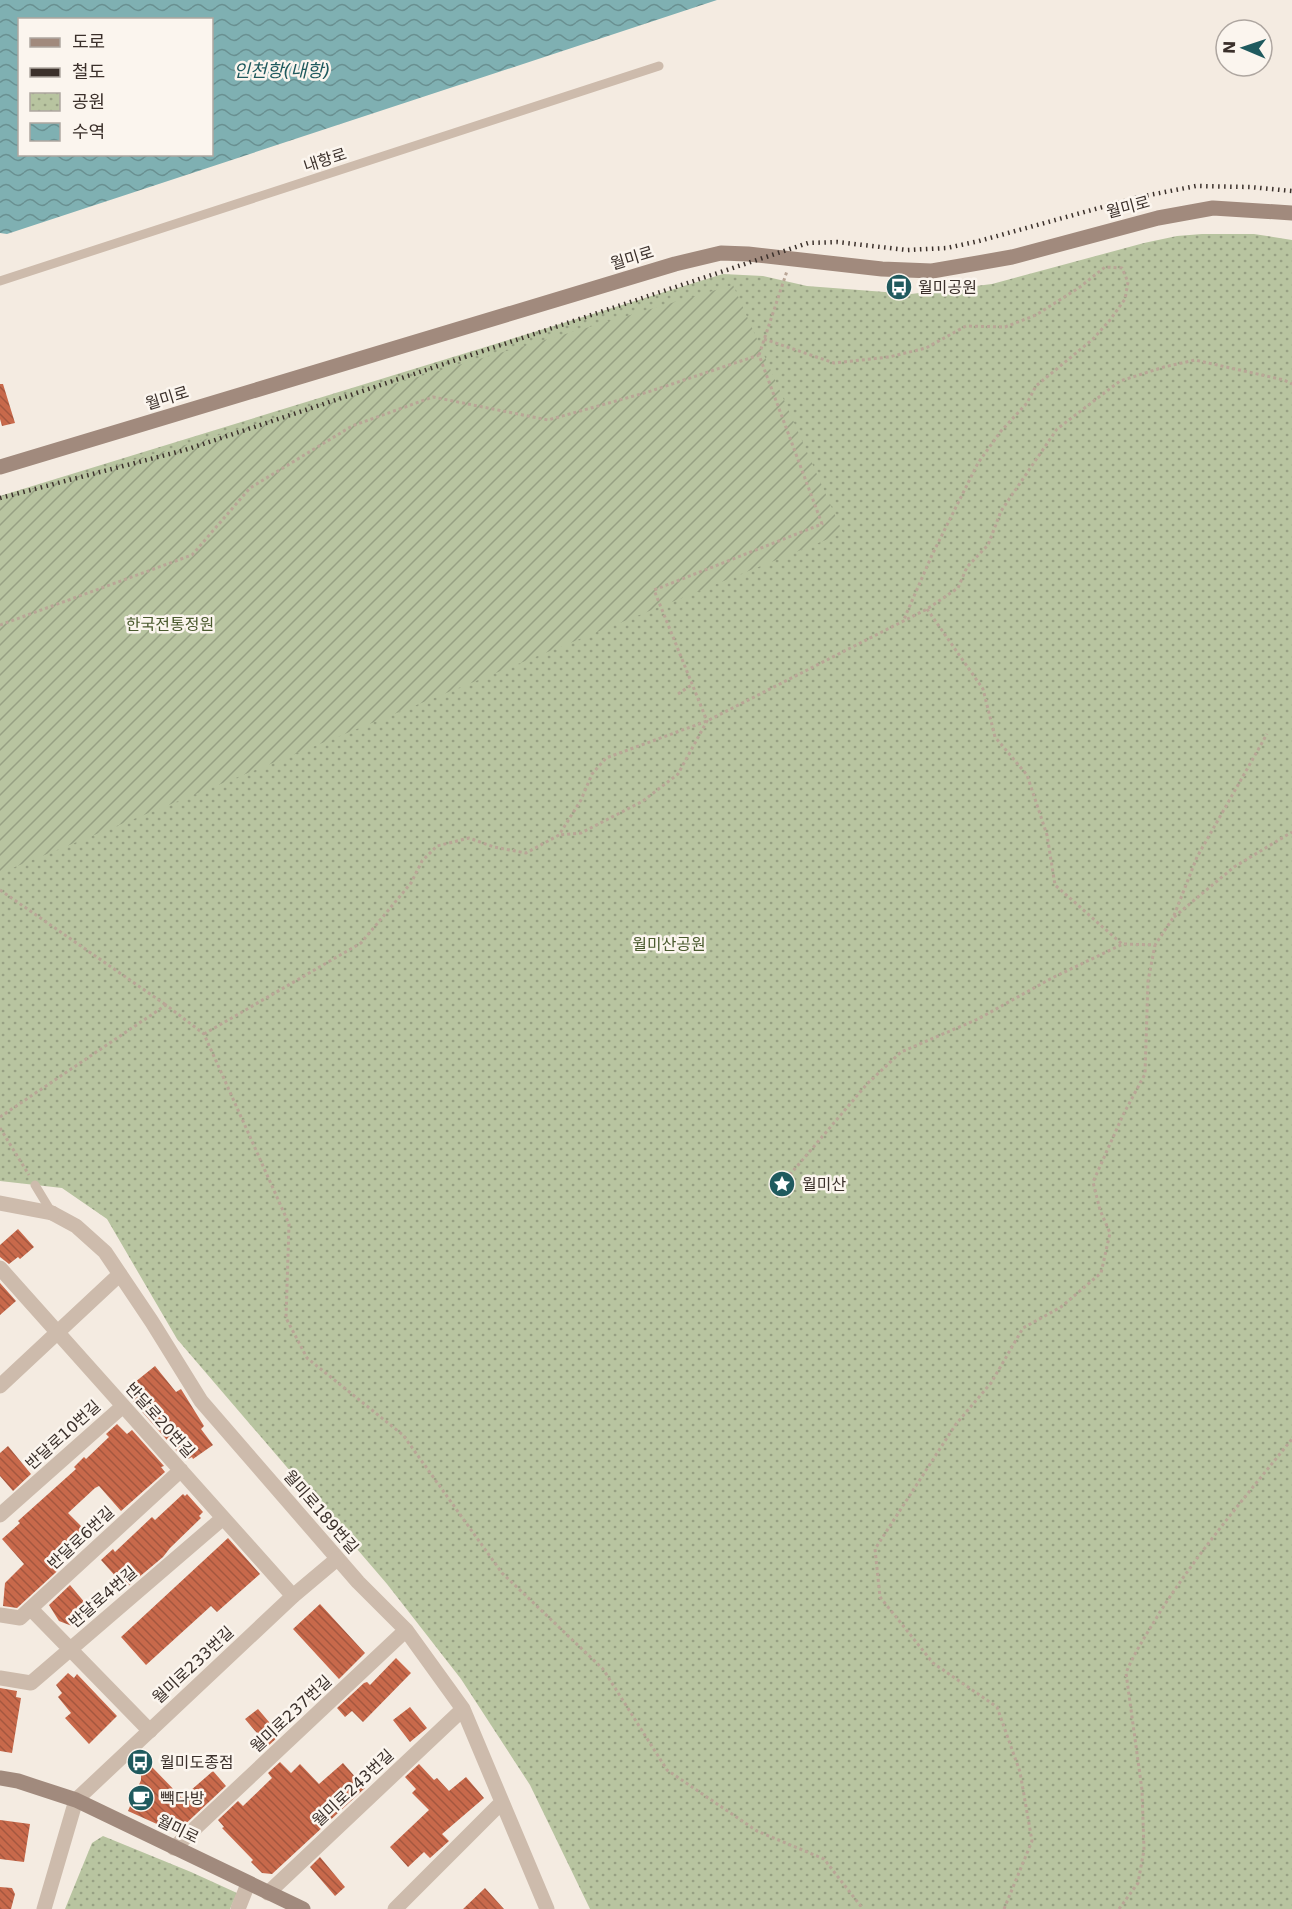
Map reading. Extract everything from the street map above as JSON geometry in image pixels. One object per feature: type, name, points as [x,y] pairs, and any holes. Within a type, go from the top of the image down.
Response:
[{"type":"main road","name":"월미로","points":[[0,466],[675,264],[721,253],[882,269],[932,271],[1012,257],[1158,218],[1214,208],[1292,213]]},
{"type":"main road","name":"월미로","points":[[0,1778],[18,1780],[76,1800],[303,1909]]},
{"type":"street","name":"월미로189번길","points":[[0,1203],[52,1213],[76,1226],[105,1252],[201,1401],[358,1582],[405,1630],[463,1709],[540,1906]]},
{"type":"street","name":"반달로20번길","points":[[0,1268],[293,1596]]},
{"type":"street","points":[[0,1386],[120,1274]]},
{"type":"street","name":"반달로10번길","points":[[0,1515],[123,1406]]},
{"type":"street","name":"반달로6번길","points":[[0,1615],[20,1618],[181,1470]]},
{"type":"street","name":"반달로4번길","points":[[0,1678],[31,1683],[223,1518]]},
{"type":"street","name":"월미로233번길","points":[[76,1800],[293,1596],[338,1558]]},
{"type":"street","points":[[31,1609],[150,1731]]},
{"type":"street","name":"월미로237번길","points":[[174,1848],[405,1630]]},
{"type":"street","name":"월미로243번길","points":[[268,1893],[463,1709]]},
{"type":"street","points":[[45,1909],[76,1800]]},
{"type":"street","points":[[394,1909],[501,1803]]},
{"type":"street","points":[[238,1909],[248,1884]]},
{"type":"lane","name":"내항로","points":[[0,281],[659,66]]},
{"type":"lane","points":[[35,1185],[52,1213]]},
{"type":"path","points":[[204,1034],[361,943],[411,883],[422,861],[437,846],[469,838],[494,847],[526,853],[559,835],[581,833],[643,801],[678,774],[707,721],[654,590],[822,524],[759,355],[791,259]]},
{"type":"path","points":[[764,339],[834,363],[889,357],[926,348],[966,326],[1005,327],[1036,315],[1080,287],[1105,267],[1122,268],[1128,282],[1125,299],[1110,320],[1093,339],[1036,386],[1027,403],[1001,431],[978,463],[932,555],[904,621]]},
{"type":"path","points":[[0,625],[192,555],[250,488],[352,426],[433,397],[548,420],[648,392],[759,355]]},
{"type":"path","points":[[559,835],[581,801],[592,774],[606,758],[707,721],[927,609],[958,588],[967,567],[988,545],[1002,511],[1057,429],[1120,381],[1195,360],[1284,380],[1292,384]]},
{"type":"path","points":[[927,609],[983,689],[995,737],[1027,775],[1047,836],[1055,885],[1123,944]]},
{"type":"path","points":[[678,694],[693,684]]},
{"type":"path","points":[[1004,1909],[1032,1841],[1020,1772],[997,1707],[933,1664],[880,1597],[875,1549],[956,1424],[991,1383],[1023,1329],[1061,1307],[1101,1273],[1110,1233],[1100,1210],[1093,1182],[1123,1115],[1145,1074],[1148,981],[1155,945],[1173,918],[1197,857],[1267,734]]},
{"type":"path","points":[[1173,918],[1234,867],[1292,832]]},
{"type":"path","points":[[0,890],[204,1034],[289,1224],[286,1317],[307,1358],[403,1435],[502,1574],[603,1669],[667,1770],[757,1831],[824,1859],[863,1909]]},
{"type":"path","points":[[782,1184],[867,1084],[901,1052],[978,1019],[1052,978],[1123,944],[1155,945]]},
{"type":"path","points":[[0,1117],[166,1005]]},
{"type":"path","points":[[0,1128],[35,1185]]},
{"type":"path","points":[[1119,1909],[1138,1883],[1144,1850],[1142,1790],[1126,1673],[1133,1655],[1204,1547],[1292,1439]]},
{"type":"green space","name":"월미산공원","points":[[1254,234],[1292,240],[1292,1909],[590,1909],[530,1785],[461,1679],[387,1584],[177,1339],[107,1219],[62,1188],[0,1181],[0,496],[723,274],[763,276],[807,286],[911,294],[992,284],[1144,243],[1177,236]]},
{"type":"green space","name":"한국전통정원","points":[[733,285],[843,533],[0,873],[0,499]]},
{"type":"green space","points":[[103,1836],[237,1893],[230,1909],[65,1909],[92,1843]]},
{"type":"water","name":"인천항(내항)","points":[[0,0],[717,0],[7,234],[0,233]]},
{"type":"building","points":[[0,384],[3,384],[15,423],[2,426],[0,419]]},
{"type":"building","points":[[18,1229],[34,1247],[20,1259],[18,1257],[9,1264],[0,1257],[0,1245]]},
{"type":"building","points":[[0,1283],[16,1301],[0,1315]]},
{"type":"building","points":[[155,1366],[176,1392],[181,1389],[204,1426],[201,1429],[213,1445],[193,1459],[192,1457],[188,1459],[184,1453],[180,1455],[124,1391]]},
{"type":"building","points":[[117,1424],[127,1434],[132,1430],[164,1466],[161,1467],[165,1472],[121,1511],[99,1486],[95,1488],[68,1513],[86,1531],[60,1556],[66,1563],[17,1608],[3,1606],[5,1583],[24,1564],[2,1539],[20,1523],[18,1521],[76,1469],[74,1467],[84,1457],[86,1459],[109,1437],[106,1434]]},
{"type":"building","points":[[8,1446],[31,1474],[13,1491],[0,1476],[0,1453]]},
{"type":"building","points":[[183,1494],[185,1496],[187,1494],[203,1512],[199,1516],[201,1518],[163,1557],[126,1588],[101,1560],[113,1549],[115,1552],[152,1517],[155,1520]]},
{"type":"building","points":[[228,1538],[260,1574],[217,1612],[211,1606],[146,1665],[121,1637]]},
{"type":"building","points":[[70,1585],[91,1610],[72,1626],[59,1621],[49,1605]]},
{"type":"building","points":[[320,1604],[365,1653],[339,1679],[293,1629]]},
{"type":"building","points":[[396,1658],[411,1673],[363,1722],[352,1711],[345,1717],[337,1708],[364,1683],[367,1682],[370,1685]]},
{"type":"building","points":[[68,1673],[74,1678],[77,1674],[117,1716],[89,1744],[65,1718],[71,1713],[58,1697],[62,1693],[56,1685]]},
{"type":"building","points":[[0,1688],[17,1691],[16,1697],[21,1698],[12,1753],[0,1751]]},
{"type":"building","points":[[410,1707],[427,1728],[410,1742],[393,1720]]},
{"type":"building","points":[[258,1709],[280,1735],[268,1746],[245,1719]]},
{"type":"building","points":[[280,1762],[291,1773],[300,1764],[319,1784],[343,1763],[365,1788],[272,1874],[262,1873],[251,1862],[253,1860],[222,1828],[224,1827],[218,1820],[238,1801],[243,1806],[272,1778],[268,1773]]},
{"type":"building","points":[[419,1764],[434,1780],[437,1778],[449,1791],[466,1777],[484,1798],[442,1834],[449,1841],[430,1858],[424,1852],[408,1867],[390,1847],[429,1810],[412,1793],[416,1789],[405,1777]]},
{"type":"building","points":[[151,1766],[182,1798],[213,1771],[226,1786],[179,1830],[171,1821],[168,1829],[128,1811],[141,1780],[141,1774]]},
{"type":"building","points":[[0,1820],[30,1824],[24,1862],[0,1859]]},
{"type":"building","points":[[320,1857],[345,1887],[335,1896],[310,1867]]},
{"type":"building","points":[[0,1887],[12,1888],[15,1894],[11,1909],[0,1909]]},
{"type":"building","points":[[485,1888],[504,1909],[463,1909]]},
{"type":"railway","points":[[0,498],[185,450],[808,243],[837,242],[907,250],[947,248],[1139,197],[1196,186],[1250,187],[1292,191]]},
{"type":"place","name":"월미공원","points":[[899,287]]},
{"type":"place","name":"월미산","points":[[782,1184]]},
{"type":"place","name":"월미도종점","points":[[140,1762]]},
{"type":"place","name":"빽다방","points":[[141,1798]]}]
